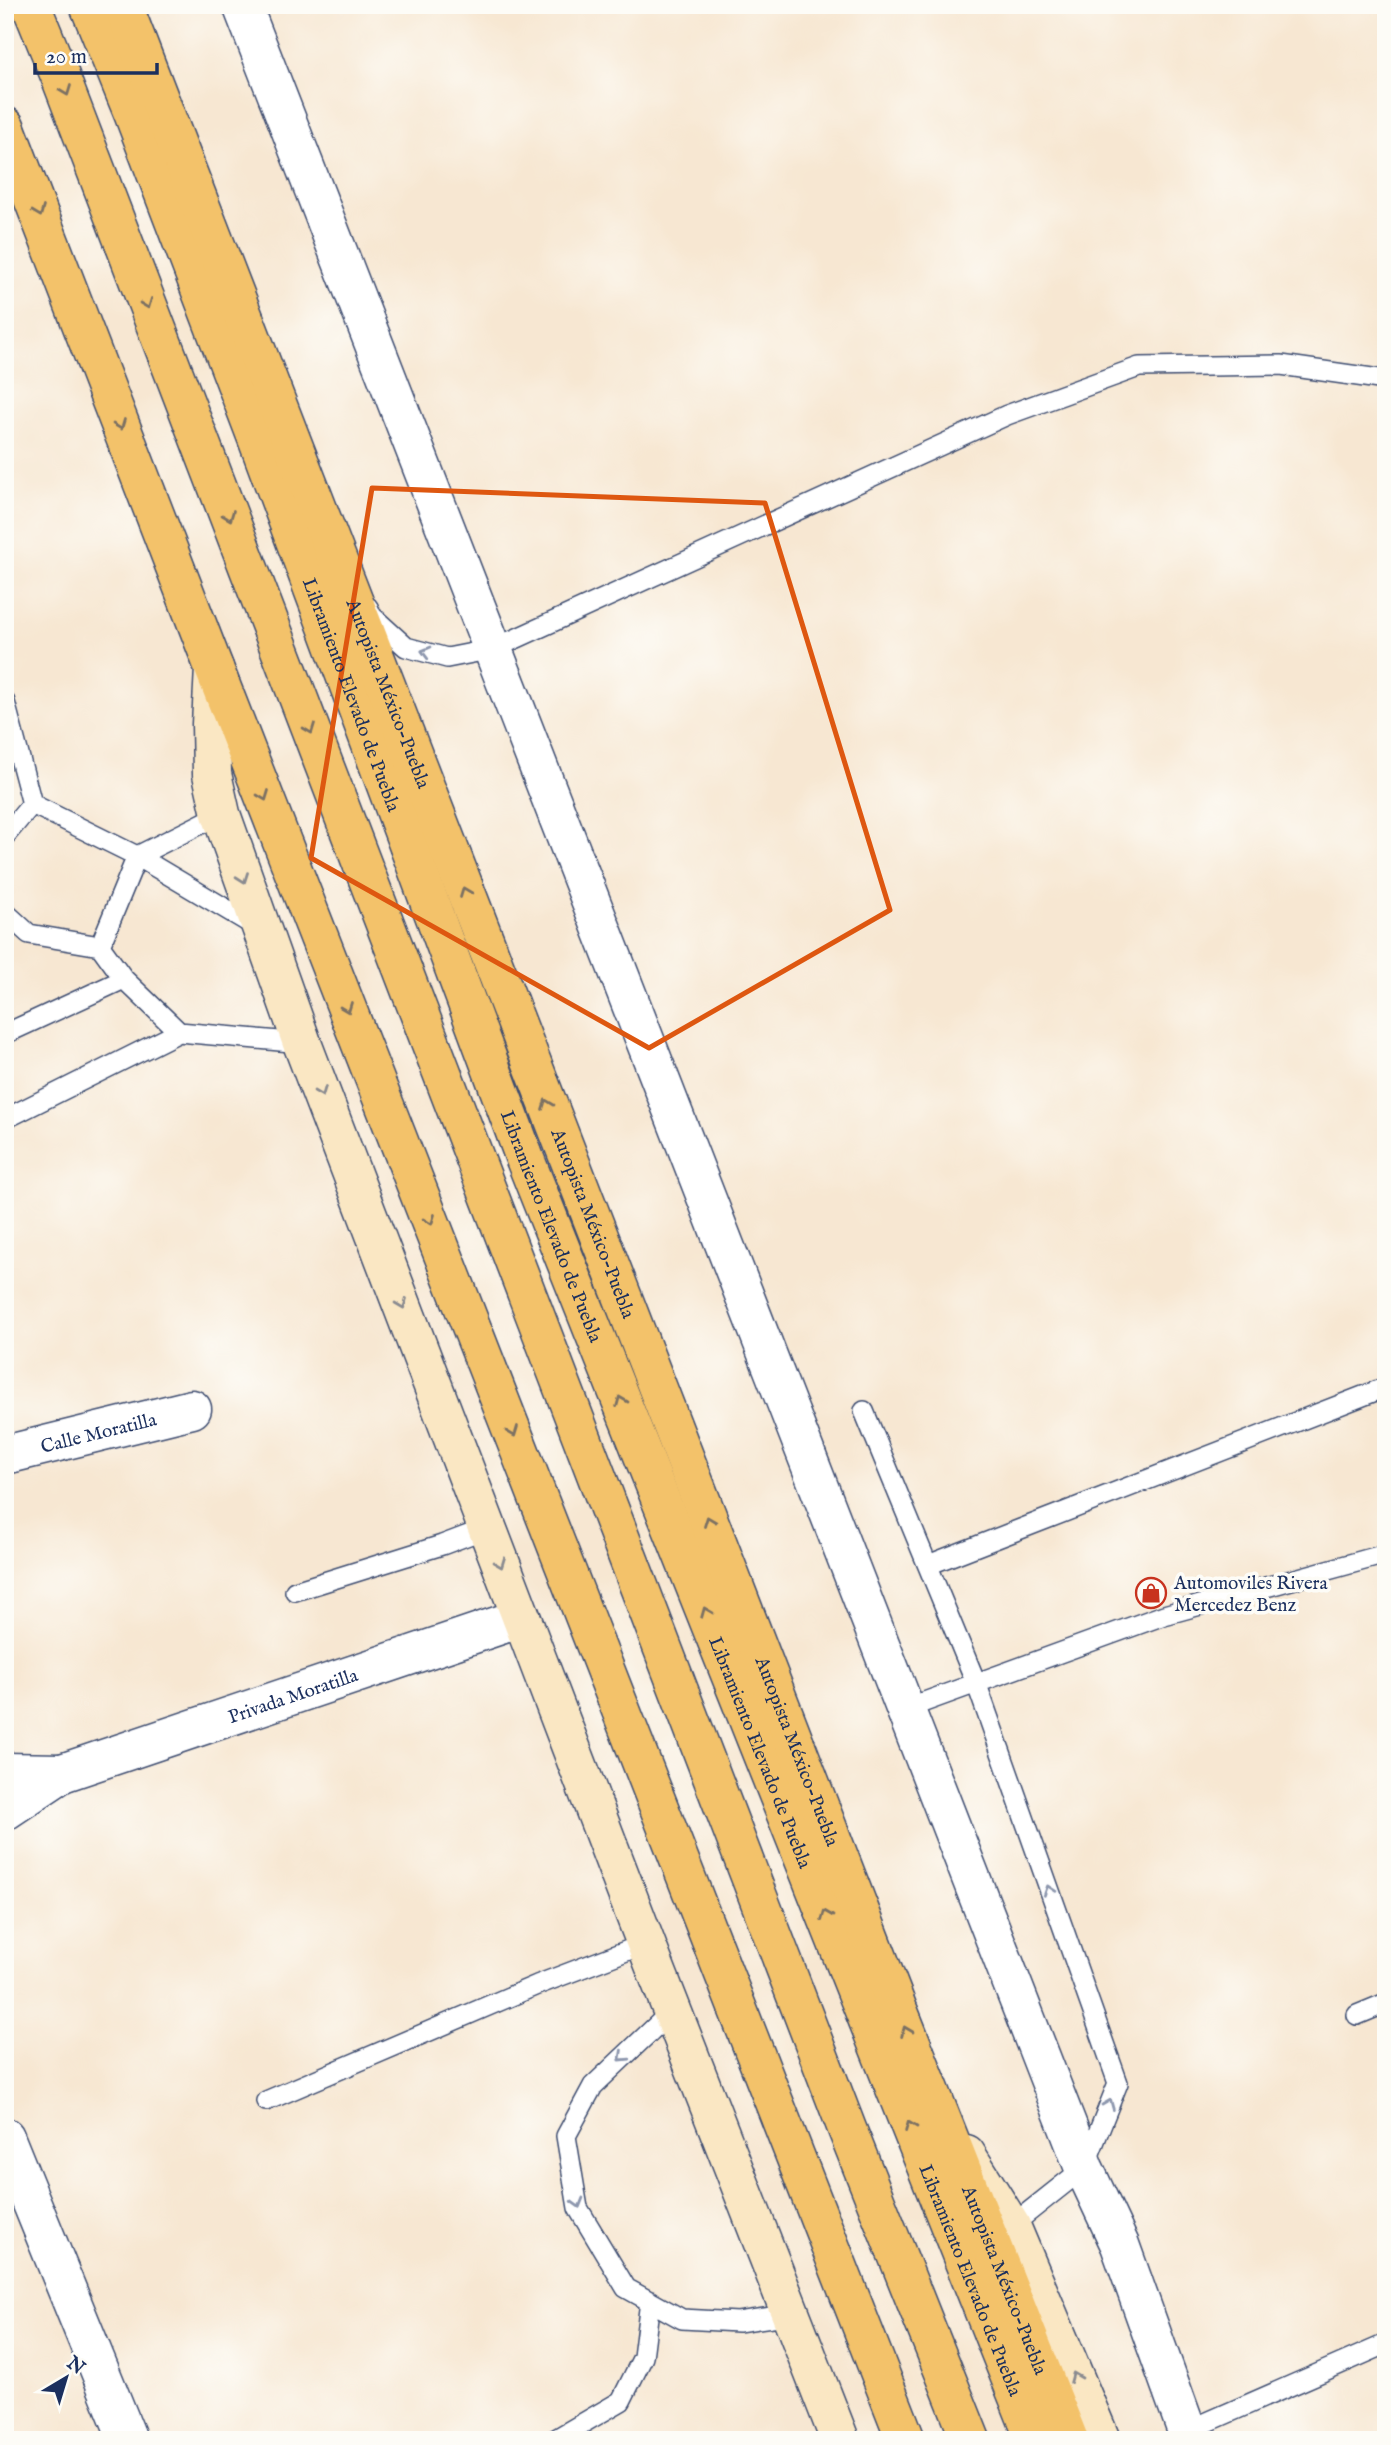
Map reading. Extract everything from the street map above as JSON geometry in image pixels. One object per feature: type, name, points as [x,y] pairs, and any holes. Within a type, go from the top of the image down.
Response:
[{"type":"highway","points":[[31,5],[847,2129],[971,2440]]},
{"type":"highway","name":"Libramiento Elevado de Puebla","points":[[89,5],[134,113],[258,441],[525,1159],[1035,2440]]},
{"type":"highway","name":"Autopista México-Puebla","points":[[123,5],[940,2117],[1069,2440]]},
{"type":"highway","points":[[5,126],[906,2440]]},
{"type":"street","points":[[242,5],[1084,2168],[1120,2245],[1188,2435]]},
{"type":"street","points":[[214,668],[212,774],[221,814],[262,931],[521,1618],[840,2440]]},
{"type":"street","name":"Calle Moratilla","points":[[5,1455],[192,1409]]},
{"type":"street","name":"Privada Moratilla","points":[[5,1811],[62,1773],[521,1618]]},
{"type":"street","name":"Privada Moratilla","points":[[5,1772],[62,1773]]},
{"type":"street","points":[[940,2117],[1011,2226],[1101,2440]]},
{"type":"street","points":[[5,2137],[128,2440]]},
{"type":"lane","points":[[242,307],[282,379],[372,616],[406,647],[447,658],[493,649],[1007,415],[1139,368],[1281,365],[1386,380]]},
{"type":"lane","points":[[7,712],[32,804],[137,856],[262,931]]},
{"type":"lane","points":[[5,836],[32,804]]},
{"type":"lane","points":[[100,946],[137,856],[221,814]]},
{"type":"lane","points":[[5,912],[29,934],[100,946],[124,979],[178,1032]]},
{"type":"lane","points":[[5,1034],[124,979]]},
{"type":"lane","points":[[5,1119],[178,1032],[302,1043]]},
{"type":"lane","points":[[928,1565],[1386,1387]]},
{"type":"lane","points":[[864,1411],[977,1685],[1118,2083],[1084,2168],[1011,2226]]},
{"type":"lane","points":[[295,1591],[442,1545],[487,1528]]},
{"type":"lane","points":[[905,1709],[1164,1615],[1386,1554]]},
{"type":"lane","points":[[266,2101],[537,1986],[648,1943]]},
{"type":"lane","points":[[1357,2015],[1386,2003]]},
{"type":"lane","points":[[673,2010],[593,2086],[566,2136],[578,2208],[626,2288],[682,2319],[738,2322],[792,2314]]},
{"type":"lane","points":[[554,2440],[621,2401],[643,2357],[650,2301]]},
{"type":"lane","points":[[1188,2435],[1386,2344]]},
{"type":"highlighted area","points":[[372,488],[765,503],[890,910],[649,1048],[311,858]]},
{"type":"place","name":"Automoviles Rivera Mercedez Benz","points":[[1151,1593]]}]
